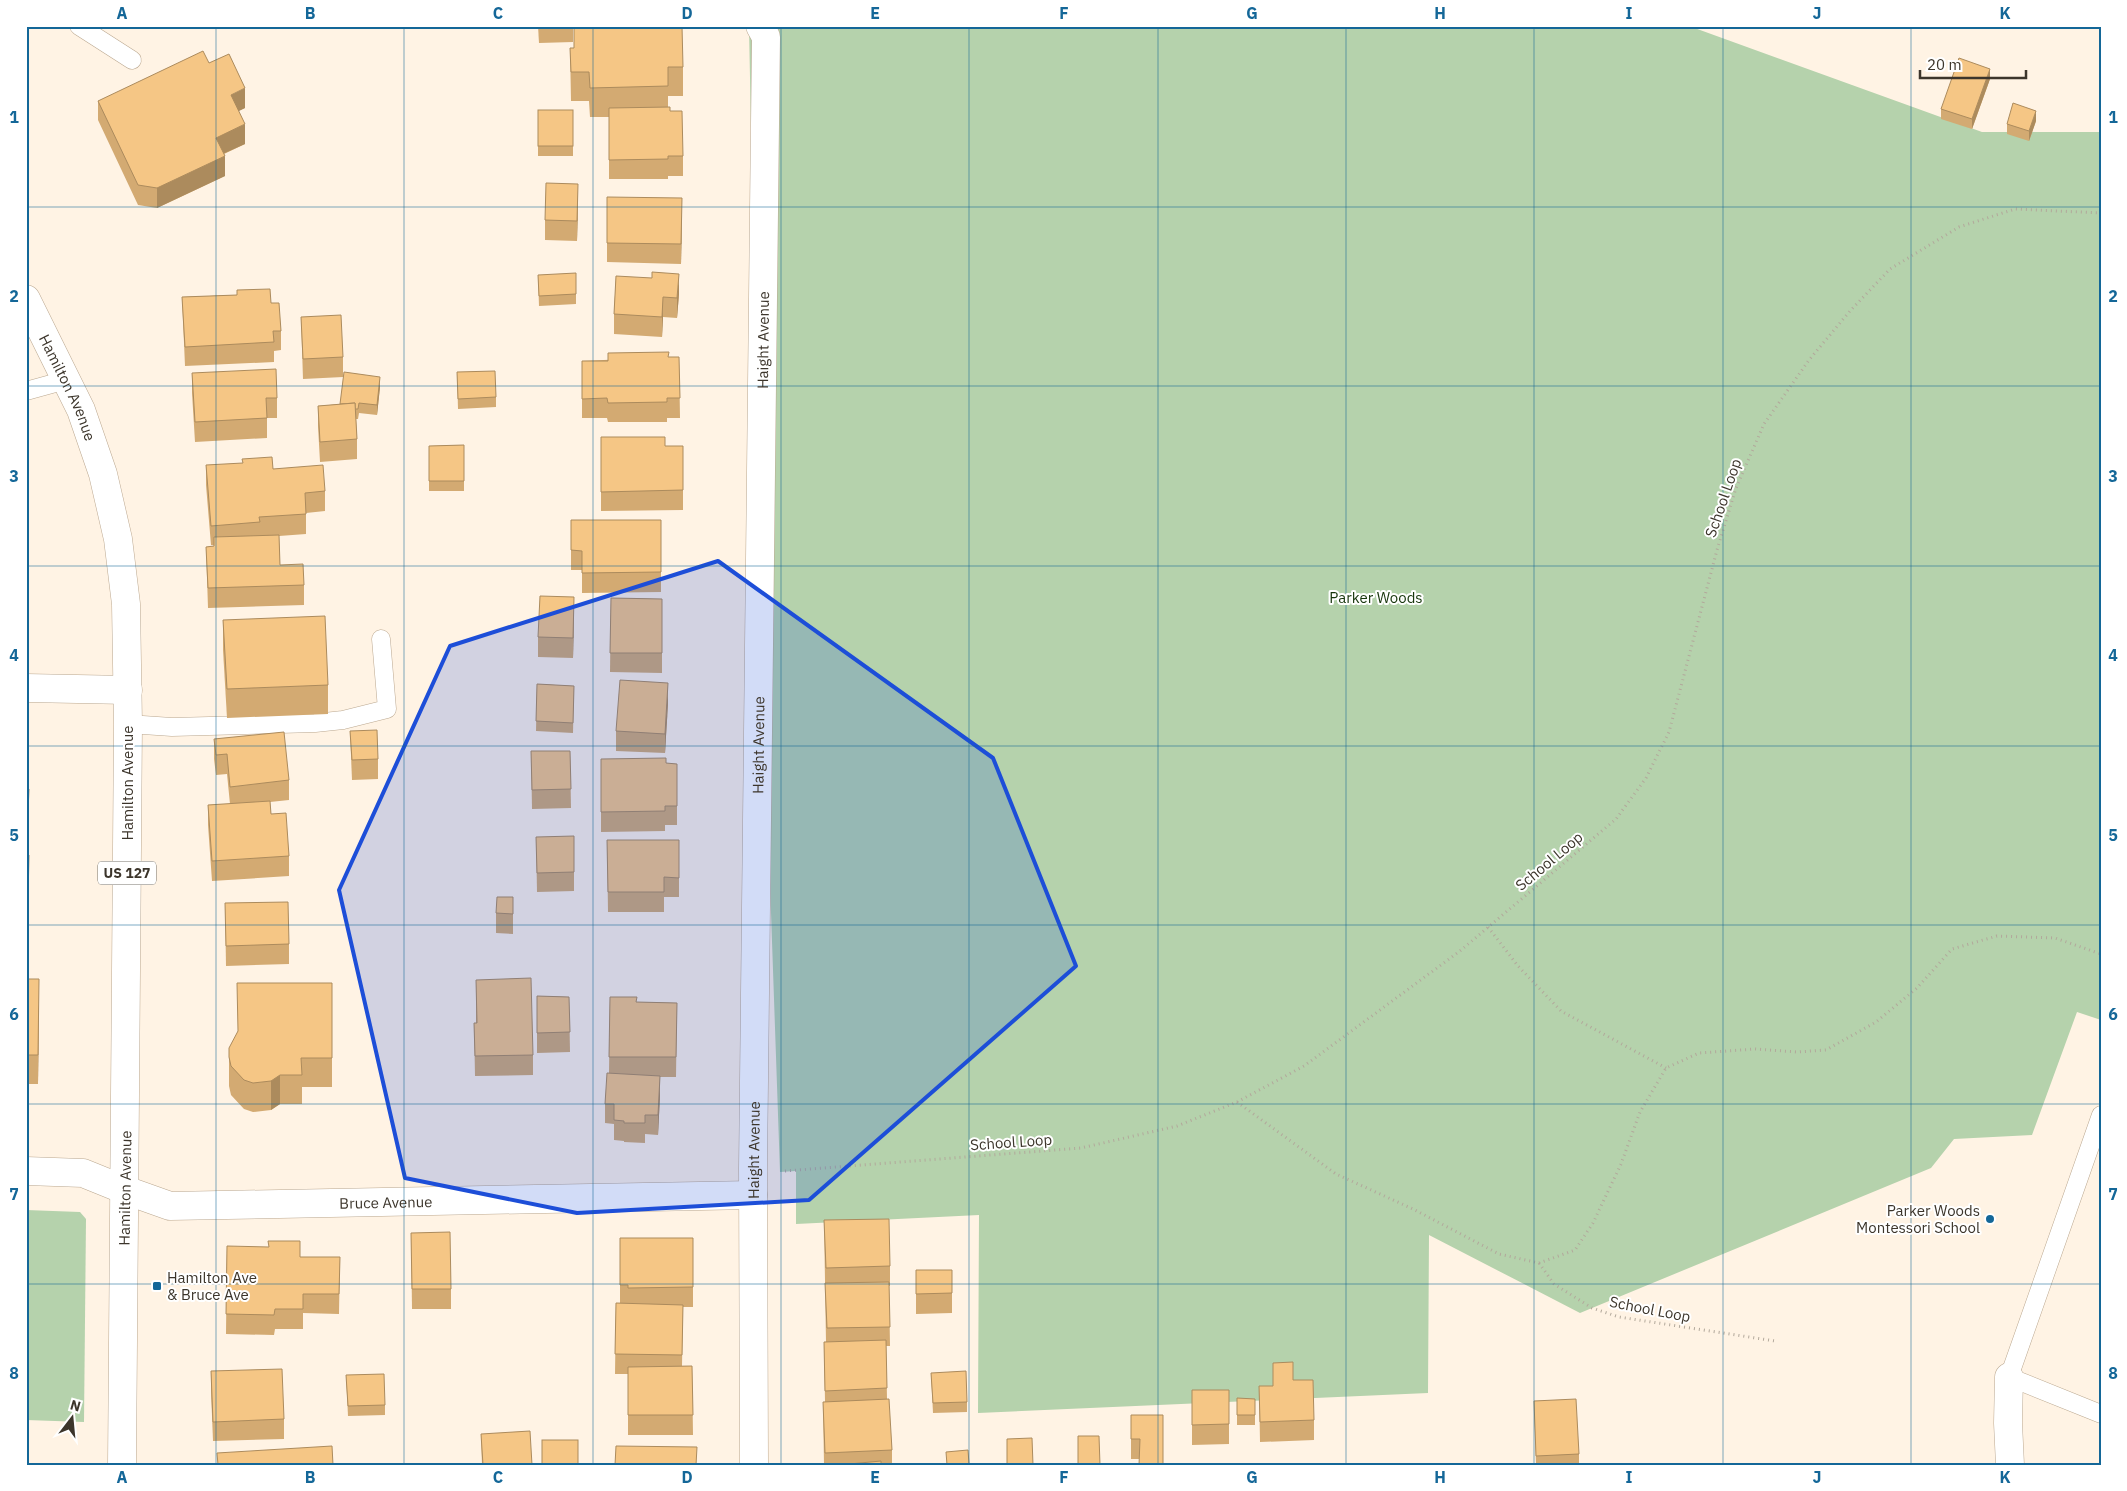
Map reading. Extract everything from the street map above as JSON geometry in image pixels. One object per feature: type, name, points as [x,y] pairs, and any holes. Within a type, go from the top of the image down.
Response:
[{"type":"street","name":"Haight Avenue","points":[[754,1465],[753,1195],[766,37],[760,26]]},
{"type":"street","name":"Hamilton Avenue","points":[[26,299],[81,410],[103,474],[118,538],[126,604],[128,724],[122,1465]]},
{"type":"street","points":[[26,688],[128,690]]},
{"type":"street","name":"Bruce Avenue","points":[[26,1171],[83,1173],[170,1206],[753,1195]]},
{"type":"street","points":[[2009,1377],[2008,1423],[2010,1465]]},
{"type":"lane","points":[[79,26],[132,60]]},
{"type":"lane","points":[[26,391],[66,380]]},
{"type":"lane","points":[[128,724],[172,727],[315,722],[343,720],[387,709],[381,639]]},
{"type":"lane","points":[[2101,1115],[2009,1377],[2101,1414]]},
{"type":"path","name":"School Loop","points":[[780,1171],[1081,1148],[1177,1126],[1237,1102],[1304,1066],[1460,950],[1616,819],[1646,778],[1669,732],[1717,550],[1736,488],[1764,424],[1808,360],[1890,268],[1959,227],[2015,209],[2101,213]]},
{"type":"path","points":[[1488,927],[1518,966],[1562,1011],[1666,1068]]},
{"type":"path","points":[[1237,1102],[1336,1174],[1413,1210],[1499,1254],[1538,1263],[1575,1250],[1593,1223],[1621,1164],[1640,1112],[1666,1068],[1699,1053],[1755,1049],[1797,1052],[1826,1050],[1876,1022],[1917,988],[1952,949],[1997,936],[2055,938],[2101,954]]},
{"type":"path","name":"School Loop","points":[[1538,1263],[1554,1284],[1592,1308],[1619,1317],[1775,1341]]},
{"type":"highlighted area","points":[[718,561],[993,758],[1076,966],[809,1200],[577,1213],[405,1178],[339,890],[450,646]]},
{"type":"green space","name":"Parker Woods","points":[[749,26],[1689,26],[1982,132],[2101,132],[2101,1020],[2077,1012],[2032,1135],[1954,1139],[1931,1168],[1580,1313],[1429,1235],[1428,1393],[978,1413],[979,1215],[796,1224],[796,1171],[780,1172],[760,595]]},
{"type":"green space","points":[[26,1210],[80,1212],[86,1219],[84,1422],[26,1420]]},
{"type":"building","points":[[574,26],[682,26],[683,67],[668,67],[668,86],[590,88],[589,72],[571,72],[570,48],[574,48]]},
{"type":"building","points":[[203,51],[209,63],[229,54],[245,88],[231,95],[245,124],[216,138],[225,156],[157,188],[138,185],[98,101]]},
{"type":"building","points":[[1959,58],[1990,69],[1972,119],[1941,109]]},
{"type":"building","points":[[2013,103],[2036,111],[2029,131],[2007,124]]},
{"type":"building","points":[[670,107],[670,111],[682,111],[683,156],[668,156],[668,159],[609,160],[609,108]]},
{"type":"building","points":[[538,110],[573,110],[573,146],[538,146]]},
{"type":"building","points":[[546,183],[578,184],[577,221],[545,220]]},
{"type":"building","points":[[607,197],[682,198],[681,244],[607,243]]},
{"type":"building","points":[[652,272],[679,274],[677,298],[663,297],[662,317],[614,314],[616,276],[652,278]]},
{"type":"building","points":[[576,273],[576,294],[539,296],[538,275]]},
{"type":"building","points":[[270,289],[271,303],[279,303],[281,331],[273,331],[274,342],[185,347],[182,297],[237,295],[237,290]]},
{"type":"building","points":[[341,315],[343,357],[303,359],[301,317]]},
{"type":"building","points":[[669,352],[668,357],[679,357],[680,398],[667,398],[667,402],[608,403],[607,398],[582,399],[582,361],[608,361],[608,353]]},
{"type":"building","points":[[276,369],[277,398],[266,398],[267,418],[195,422],[192,373]]},
{"type":"building","points":[[495,371],[496,397],[458,399],[457,372]]},
{"type":"building","points":[[344,372],[380,377],[377,405],[359,403],[358,409],[355,409],[355,403],[340,404]]},
{"type":"building","points":[[355,403],[357,439],[320,442],[318,406]]},
{"type":"building","points":[[601,437],[665,437],[665,446],[683,446],[683,490],[601,492]]},
{"type":"building","points":[[464,445],[464,481],[429,481],[429,446]]},
{"type":"building","points":[[272,457],[273,469],[323,465],[325,491],[305,493],[306,514],[259,517],[260,522],[211,526],[206,465],[243,463],[242,459]]},
{"type":"building","points":[[571,520],[661,520],[661,572],[582,573],[582,551],[571,550]]},
{"type":"building","points":[[279,535],[280,565],[303,564],[304,585],[208,588],[206,547],[214,546],[214,537]]},
{"type":"building","points":[[540,596],[574,597],[573,638],[538,637]]},
{"type":"building","points":[[611,598],[662,599],[662,653],[610,653]]},
{"type":"building","points":[[325,616],[328,685],[227,689],[223,620]]},
{"type":"building","points":[[620,680],[668,683],[665,734],[616,731]]},
{"type":"building","points":[[537,684],[574,686],[573,723],[536,721]]},
{"type":"building","points":[[377,730],[378,759],[352,760],[350,731]]},
{"type":"building","points":[[284,732],[289,780],[230,787],[227,754],[216,755],[214,739]]},
{"type":"building","points":[[531,751],[570,751],[571,789],[532,790]]},
{"type":"building","points":[[666,758],[666,763],[677,764],[677,806],[665,806],[665,811],[601,812],[601,759]]},
{"type":"building","points":[[26,789],[29,789],[27,834],[26,834]]},
{"type":"building","points":[[270,801],[271,814],[286,813],[289,856],[212,861],[208,805]]},
{"type":"building","points":[[574,836],[574,872],[537,873],[536,837]]},
{"type":"building","points":[[607,840],[679,840],[679,878],[664,877],[664,892],[608,892]]},
{"type":"building","points":[[26,854],[29,855],[28,897],[26,897]]},
{"type":"building","points":[[497,897],[513,897],[513,914],[496,913]]},
{"type":"building","points":[[288,902],[289,944],[226,946],[225,903]]},
{"type":"building","points":[[531,978],[533,1055],[475,1056],[474,1023],[477,1023],[476,980]]},
{"type":"building","points":[[26,979],[39,979],[38,1055],[28,1055],[28,1071],[26,1071]]},
{"type":"building","points":[[237,983],[332,983],[332,1058],[301,1058],[302,1075],[280,1075],[271,1081],[253,1083],[244,1080],[231,1066],[229,1057],[229,1048],[238,1031]]},
{"type":"building","points":[[537,996],[569,997],[570,1032],[537,1033]]},
{"type":"building","points":[[610,997],[637,997],[636,1002],[677,1003],[676,1057],[609,1057]]},
{"type":"building","points":[[607,1073],[660,1076],[658,1115],[645,1115],[645,1123],[624,1123],[624,1121],[614,1120],[614,1104],[605,1104]]},
{"type":"building","points":[[889,1219],[890,1266],[826,1268],[824,1220]]},
{"type":"building","points":[[450,1232],[451,1289],[412,1289],[411,1233]]},
{"type":"building","points":[[620,1238],[693,1238],[693,1287],[628,1288],[628,1285],[620,1285]]},
{"type":"building","points":[[268,1241],[300,1241],[300,1257],[340,1257],[339,1294],[303,1294],[303,1309],[275,1309],[274,1315],[226,1314],[227,1246],[269,1247]]},
{"type":"building","points":[[916,1270],[952,1270],[952,1293],[916,1294]]},
{"type":"building","points":[[889,1282],[890,1327],[827,1328],[825,1283]]},
{"type":"building","points":[[616,1303],[683,1305],[682,1355],[615,1354]]},
{"type":"building","points":[[886,1340],[887,1388],[825,1391],[824,1342]]},
{"type":"building","points":[[1293,1362],[1293,1380],[1313,1380],[1314,1420],[1260,1422],[1259,1386],[1273,1386],[1273,1363]]},
{"type":"building","points":[[692,1366],[693,1415],[628,1415],[628,1367]]},
{"type":"building","points":[[282,1369],[284,1419],[213,1422],[211,1371]]},
{"type":"building","points":[[966,1371],[967,1402],[933,1403],[931,1373]]},
{"type":"building","points":[[384,1374],[385,1405],[348,1406],[346,1375]]},
{"type":"building","points":[[1192,1390],[1229,1390],[1229,1424],[1192,1425]]},
{"type":"building","points":[[1237,1398],[1255,1399],[1255,1415],[1237,1415]]},
{"type":"building","points":[[889,1399],[892,1450],[825,1453],[823,1402]]},
{"type":"building","points":[[1576,1399],[1579,1454],[1536,1456],[1534,1401]]},
{"type":"building","points":[[1131,1415],[1163,1415],[1163,1465],[1139,1465],[1140,1439],[1131,1439]]},
{"type":"building","points":[[530,1431],[532,1465],[483,1465],[481,1434]]},
{"type":"building","points":[[1078,1436],[1099,1436],[1100,1465],[1078,1465]]},
{"type":"building","points":[[1032,1438],[1033,1465],[1007,1465],[1007,1439]]},
{"type":"building","points":[[542,1440],[578,1440],[578,1465],[542,1465]]},
{"type":"building","points":[[332,1446],[333,1465],[218,1465],[217,1453]]},
{"type":"building","points":[[616,1446],[697,1447],[696,1465],[615,1465]]},
{"type":"building","points":[[968,1450],[969,1464],[947,1465],[946,1452]]},
{"type":"building","points":[[881,1461],[881,1465],[839,1465]]},
{"type":"place","name":"Parker Woods Montessori School","points":[[1990,1219]]},
{"type":"place","name":"Hamilton Ave & Bruce Ave","points":[[157,1286]]}]
